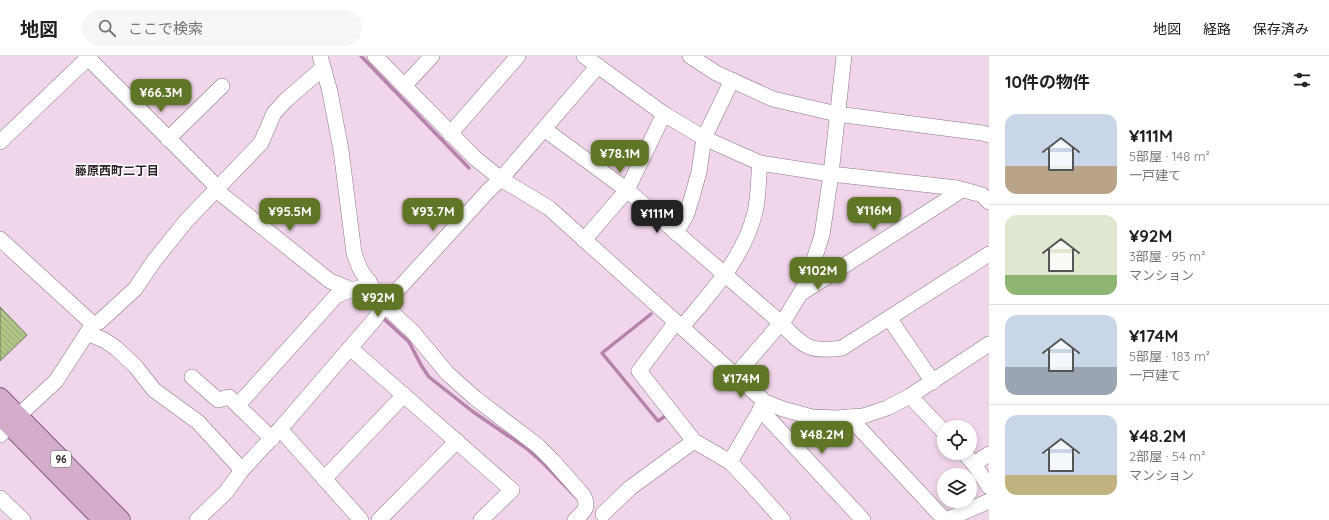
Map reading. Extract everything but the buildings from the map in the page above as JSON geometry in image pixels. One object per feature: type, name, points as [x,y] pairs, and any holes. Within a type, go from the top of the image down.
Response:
[{"type":"main road","name":"96","points":[[0,397],[7,423],[102,520]]},
{"type":"main road","name":"96","points":[[7,423],[121,520]]},
{"type":"street","points":[[375,56],[476,160],[501,179],[549,208],[736,376],[863,520]]},
{"type":"street","points":[[404,86],[432,56]]},
{"type":"street","points":[[450,134],[518,56]]},
{"type":"street","points":[[584,56],[664,114],[704,138],[760,163],[831,174],[962,190],[982,195],[989,202]]},
{"type":"street","points":[[690,56],[716,73],[773,100],[837,114],[989,135]]},
{"type":"street","points":[[736,376],[786,317],[806,284],[822,235],[831,174],[844,56]]},
{"type":"street","points":[[0,142],[88,57],[217,189],[330,281],[350,290]]},
{"type":"street","points":[[7,423],[56,381],[90,328],[99,322],[135,289],[154,261],[186,221],[261,143],[274,113],[322,62]]},
{"type":"street","points":[[322,62],[341,150],[354,253],[360,268],[369,282],[380,312],[413,332],[447,373],[475,398],[538,446],[553,461],[593,512],[630,488],[694,441]]},
{"type":"street","points":[[197,520],[226,492],[242,470],[276,434],[380,312],[489,190],[501,179],[598,66]]},
{"type":"street","points":[[676,233],[686,216],[692,197],[699,172],[704,138],[732,80]]},
{"type":"street","points":[[168,139],[222,86]]},
{"type":"street","points":[[584,240],[627,190],[664,114]]},
{"type":"street","points":[[544,129],[627,190],[798,340],[810,347],[824,351],[842,348],[989,254]]},
{"type":"street","points":[[760,163],[755,211],[742,248],[725,275],[639,371],[694,441],[730,462],[750,482],[776,518]]},
{"type":"street","points":[[800,294],[962,190]]},
{"type":"street","points":[[0,239],[90,328],[116,348],[136,367],[154,390],[198,422],[242,470]]},
{"type":"street","points":[[238,405],[336,296],[350,290],[361,288],[369,282]]},
{"type":"street","points":[[889,318],[933,382]]},
{"type":"street","points":[[762,405],[783,409],[812,418],[863,416],[887,408],[910,396],[989,344]]},
{"type":"street","points":[[350,348],[512,490],[481,520]]},
{"type":"street","points":[[192,376],[218,400],[229,397],[276,434],[324,479],[361,520]]},
{"type":"street","points":[[324,479],[404,395]]},
{"type":"street","points":[[910,396],[937,425]]},
{"type":"street","points":[[730,462],[762,405]]},
{"type":"street","points":[[849,417],[945,520],[989,500]]},
{"type":"street","points":[[379,520],[457,441]]},
{"type":"street","points":[[974,464],[989,454]]},
{"type":"street","points":[[970,460],[989,487]]},
{"type":"street","points":[[0,498],[23,520]]},
{"type":"waterway","points":[[361,56],[469,168]]},
{"type":"waterway","points":[[651,314],[602,353],[658,421],[667,415],[668,417]]},
{"type":"waterway","points":[[381,318],[383,318],[409,342],[429,377],[472,411],[526,448],[577,498]]},
{"type":"district","name":"藤原西町二丁目","points":[[117,171]]}]
